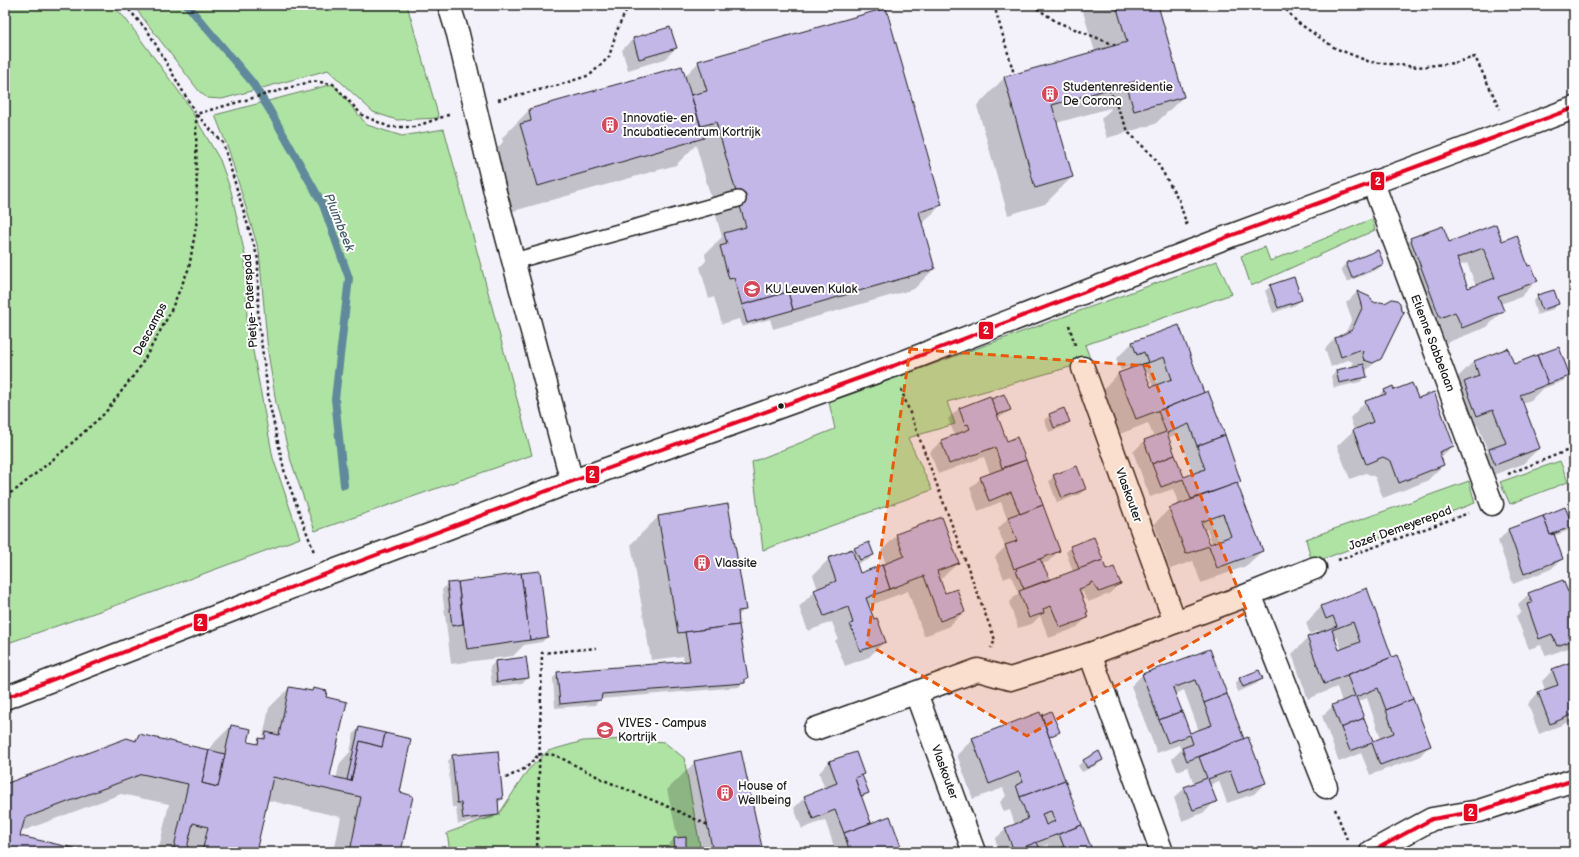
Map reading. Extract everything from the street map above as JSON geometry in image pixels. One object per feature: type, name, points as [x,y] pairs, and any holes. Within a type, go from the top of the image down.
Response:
[{"type":"street","points":[[449,5],[458,34],[514,261],[572,482]]},
{"type":"street","points":[[5,698],[323,575],[572,482],[893,366],[1194,250],[1574,108]]},
{"type":"street","name":"Etienne Sabbelaan","points":[[1372,183],[1492,504]]},
{"type":"street","name":"Vlaskouter","points":[[1083,368],[1175,622]]},
{"type":"street","points":[[815,729],[978,670],[1010,679],[1090,654],[1315,568]]},
{"type":"street","points":[[1250,594],[1326,786]]},
{"type":"street","points":[[1090,654],[1162,852]]},
{"type":"street","name":"Vlaskouter","points":[[916,693],[974,852]]},
{"type":"street","points":[[1371,852],[1432,819],[1479,811],[1574,780]]},
{"type":"lane","points":[[514,261],[738,199]]},
{"type":"path","name":"Pietje- Paterspad","points":[[125,5],[149,33],[196,114],[223,143],[258,259],[258,317],[269,401],[285,474],[323,575]]},
{"type":"path","points":[[196,114],[226,104],[313,81],[333,84],[362,115],[389,127],[414,128],[475,106],[559,85],[590,75],[609,57],[616,33],[627,8],[631,5]]},
{"type":"path","points":[[994,5],[1014,74]]},
{"type":"path","points":[[1032,5],[1057,22],[1115,45]]},
{"type":"path","points":[[1282,5],[1297,22],[1335,48],[1370,62],[1418,67],[1454,63],[1475,57],[1511,131]]},
{"type":"path","points":[[1109,89],[1129,133],[1154,157],[1179,200],[1194,250]]},
{"type":"path","name":"Descamps","points":[[5,496],[62,452],[105,413],[140,367],[169,315],[189,268],[197,220],[196,114]]},
{"type":"path","points":[[1061,301],[1083,368]]},
{"type":"path","points":[[893,366],[995,640],[978,670]]},
{"type":"path","points":[[1485,483],[1574,448]]},
{"type":"path","name":"Jozef Demeyerepad","points":[[1315,568],[1492,504]]},
{"type":"path","points":[[537,852],[542,653],[596,648]]},
{"type":"path","points":[[506,778],[526,768],[539,754]]},
{"type":"path","points":[[539,754],[555,755],[606,782],[662,804],[708,825]]},
{"type":"path","points":[[1326,786],[1348,845]]},
{"type":"highlighted area","points":[[910,349],[1149,366],[1247,612],[1027,736],[867,644]]},
{"type":"green space","points":[[5,5],[112,5],[125,18],[185,100],[220,160],[231,191],[245,255],[247,319],[273,458],[300,538],[154,592],[5,644]]},
{"type":"green space","points":[[133,5],[407,5],[439,118],[397,120],[373,112],[328,70],[222,99],[207,98],[199,91]]},
{"type":"green space","points":[[333,84],[367,125],[402,136],[444,129],[532,455],[315,531],[291,461],[276,403],[268,352],[259,251],[229,151],[215,115]]},
{"type":"green space","points":[[1372,219],[1375,230],[1251,286],[1241,256],[1265,247],[1270,261]]},
{"type":"green space","points":[[1217,261],[1232,294],[1085,345],[1091,361],[947,402],[955,424],[908,438],[932,490],[763,550],[752,462],[835,429],[829,402]]},
{"type":"green space","points":[[1560,461],[1568,482],[1510,504],[1500,482]]},
{"type":"green space","points":[[1469,481],[1475,503],[1312,563],[1306,539]]},
{"type":"green space","points":[[629,739],[664,742],[684,758],[701,852],[450,852],[447,833],[499,814],[528,770],[548,751],[583,741]]},
{"type":"building","name":"Studentenresidentie De Corona","points":[[1116,5],[1158,5],[1184,97],[1134,111],[1128,90],[1139,87],[1137,81],[1052,105],[1073,177],[1035,188],[1004,77],[1127,42]]},
{"type":"building","points":[[886,8],[942,205],[919,212],[935,269],[793,310],[788,292],[742,305],[734,278],[729,279],[720,246],[727,244],[724,233],[746,227],[716,122],[701,126],[691,95],[707,91],[698,61]]},
{"type":"building","points":[[670,27],[677,48],[639,59],[633,38]]},
{"type":"building","name":"Innovatie- en Incubatiecentrum Kortrijk","points":[[682,66],[704,138],[538,186],[520,124],[531,121],[529,109]]},
{"type":"building","points":[[1496,224],[1502,241],[1517,235],[1528,266],[1531,265],[1538,281],[1498,296],[1504,311],[1462,328],[1455,312],[1440,318],[1410,238],[1443,226],[1449,242]],"holes":[[[1483,248],[1495,278],[1468,288],[1457,258]]]},
{"type":"building","points":[[1378,250],[1384,264],[1352,278],[1346,263]]},
{"type":"building","points":[[1294,277],[1302,300],[1278,308],[1270,285]]},
{"type":"building","points":[[1554,290],[1559,304],[1542,310],[1537,295]]},
{"type":"building","points":[[1357,291],[1370,297],[1372,301],[1376,303],[1385,303],[1392,299],[1397,300],[1400,303],[1401,311],[1404,312],[1381,359],[1373,363],[1364,360],[1362,354],[1363,351],[1359,350],[1341,357],[1335,338],[1352,330],[1362,308]]},
{"type":"building","points":[[788,292],[793,310],[747,323],[742,305]]},
{"type":"building","points":[[1179,325],[1204,393],[1136,419],[1118,373],[1148,362],[1144,352],[1137,355],[1132,342]],"holes":[[[1164,357],[1172,379],[1151,387],[1142,365]]]},
{"type":"building","points":[[1559,347],[1570,376],[1548,384],[1537,355]]},
{"type":"building","points":[[1508,348],[1514,364],[1537,355],[1548,384],[1520,395],[1540,448],[1495,465],[1489,449],[1506,443],[1493,410],[1477,416],[1464,382],[1479,376],[1474,361]]},
{"type":"building","points":[[1364,364],[1367,377],[1339,383],[1336,370]]},
{"type":"building","points":[[1412,383],[1418,398],[1434,392],[1454,446],[1439,452],[1444,465],[1399,483],[1391,461],[1383,457],[1366,464],[1353,430],[1373,422],[1365,401],[1386,394],[1384,390],[1393,386],[1394,390]]},
{"type":"building","points":[[1208,391],[1225,435],[1197,446],[1189,424],[1167,433],[1175,455],[1152,464],[1144,440],[1166,432],[1158,411]]},
{"type":"building","points":[[1004,394],[1011,410],[997,415],[991,399]]},
{"type":"building","points":[[990,396],[1007,441],[1017,437],[1026,460],[1002,468],[995,447],[949,464],[941,440],[970,429],[968,424],[965,425],[959,408]]},
{"type":"building","points":[[1064,408],[1070,422],[1054,428],[1049,414]]},
{"type":"building","points":[[1225,435],[1241,482],[1191,499],[1183,479],[1161,487],[1152,464],[1175,455],[1184,477],[1205,469],[1197,446]]},
{"type":"building","points":[[1026,460],[1043,505],[1020,514],[1011,492],[989,501],[980,477]]},
{"type":"building","points":[[1077,466],[1086,489],[1062,498],[1053,475]]},
{"type":"building","points":[[1237,483],[1263,551],[1217,568],[1209,546],[1186,554],[1169,508]],"holes":[[[1223,514],[1231,536],[1210,544],[1201,522]]]},
{"type":"building","name":"Vlassite","points":[[728,504],[746,610],[738,611],[739,625],[678,633],[658,516]]},
{"type":"building","points":[[1043,505],[1060,551],[1014,569],[1005,545],[1017,541],[1008,517]]},
{"type":"building","points":[[1565,507],[1573,526],[1550,535],[1543,516]]},
{"type":"building","points":[[1543,516],[1550,535],[1554,534],[1563,559],[1524,574],[1508,529]]},
{"type":"building","points":[[942,517],[959,563],[937,571],[945,593],[957,589],[965,612],[940,621],[924,576],[890,589],[882,565],[904,556],[896,534]]},
{"type":"building","points":[[1094,537],[1103,560],[1079,569],[1070,546]]},
{"type":"building","points":[[869,542],[874,555],[860,560],[854,548]]},
{"type":"building","points":[[852,549],[860,573],[882,565],[890,589],[866,598],[874,619],[877,618],[886,642],[860,651],[850,624],[853,623],[848,607],[824,616],[814,590],[836,581],[828,558]]},
{"type":"building","points":[[1040,559],[1050,579],[1024,589],[1016,568]]},
{"type":"building","points":[[1103,560],[1106,570],[1114,567],[1121,584],[1099,592],[1093,582],[1090,583],[1090,585],[1079,589],[1088,612],[1086,613],[1088,618],[1060,628],[1051,606],[1043,609],[1044,613],[1029,618],[1019,591]]},
{"type":"building","points":[[540,571],[548,637],[530,640],[521,573]]},
{"type":"building","points":[[521,573],[530,640],[467,649],[458,582]]},
{"type":"building","points":[[1563,580],[1568,592],[1574,590],[1574,640],[1557,646],[1552,634],[1539,639],[1527,604],[1532,603],[1528,593]]},
{"type":"building","points":[[458,582],[463,624],[452,626],[447,583]]},
{"type":"building","points":[[1367,588],[1392,657],[1324,684],[1307,637],[1337,626],[1333,616],[1326,619],[1321,606]],"holes":[[[1353,622],[1360,642],[1339,650],[1332,630]]]},
{"type":"building","points":[[739,625],[748,678],[745,679],[745,683],[602,694],[601,700],[560,704],[557,672],[690,661],[685,632]]},
{"type":"building","points":[[1210,649],[1227,694],[1204,703],[1195,680],[1173,688],[1182,711],[1159,720],[1142,674]]},
{"type":"building","points":[[1397,655],[1413,699],[1386,710],[1378,688],[1356,697],[1364,718],[1341,728],[1332,705],[1355,696],[1347,675]]},
{"type":"building","points":[[526,657],[529,678],[497,682],[495,661]]},
{"type":"building","points":[[1574,661],[1574,714],[1550,724],[1538,692],[1558,685],[1552,669]]},
{"type":"building","points":[[1259,670],[1263,679],[1243,687],[1239,678]]},
{"type":"building","points":[[289,687],[312,691],[313,688],[327,691],[326,697],[347,702],[330,776],[351,781],[360,741],[382,747],[385,733],[411,739],[400,792],[413,796],[401,852],[350,852],[361,797],[273,777],[256,852],[202,852],[173,852],[188,784],[142,774],[25,818],[20,836],[91,852],[5,852],[5,784],[127,738],[136,741],[139,734],[209,750],[202,783],[218,787],[231,725],[251,729],[248,742],[258,744],[259,738],[265,739],[266,732],[279,735]],"holes":[[[193,823],[208,827],[202,852],[187,848]]]},
{"type":"building","points":[[1227,694],[1244,739],[1187,761],[1182,748],[1193,744],[1190,735],[1168,743],[1159,720],[1182,711],[1190,733],[1212,725],[1204,703]]},
{"type":"building","points":[[1413,699],[1431,746],[1380,765],[1372,743],[1350,751],[1341,728],[1364,718],[1373,741],[1394,733],[1386,710]]},
{"type":"building","points":[[1051,711],[1060,732],[1049,737],[1042,715]]},
{"type":"building","points":[[1040,712],[1065,780],[1020,797],[1016,785],[1023,782],[1019,772],[989,784],[972,738]]},
{"type":"building","points":[[359,727],[385,733],[382,747],[360,741],[351,781],[347,780]]},
{"type":"building","points":[[1248,737],[1266,783],[1238,793],[1230,771],[1208,779],[1217,802],[1193,810],[1184,787],[1207,778],[1199,757]]},
{"type":"building","points":[[209,750],[225,754],[218,787],[202,783]]},
{"type":"building","points":[[498,751],[503,799],[498,799],[499,815],[463,819],[461,803],[457,803],[452,755]]},
{"type":"building","name":"House of Wellbeing","points":[[741,751],[763,852],[713,852],[694,761]]},
{"type":"building","points":[[1099,751],[1103,760],[1087,768],[1083,760]]},
{"type":"building","points":[[856,752],[864,774],[855,778],[871,823],[844,833],[835,810],[813,819],[804,796],[837,783],[829,761]]},
{"type":"building","points":[[862,775],[869,793],[861,796],[855,778]]},
{"type":"building","points":[[1065,780],[1082,825],[1014,851],[1005,828],[1028,819],[1020,797]],"holes":[[[1051,811],[1055,821],[1046,825],[1042,814]]]},
{"type":"building","points":[[890,816],[903,852],[876,852],[874,848],[863,852],[850,852],[844,833]]},
{"type":"building","points":[[1082,825],[1093,852],[1066,852],[1059,834]]},
{"type":"building","points":[[686,837],[686,852],[675,852],[674,838]]},
{"type":"building","points":[[1037,842],[1041,852],[1014,851]]},
{"type":"waterway","name":"Pluimbeek","points":[[187,5],[252,82],[269,109],[323,205],[349,278],[335,399],[344,485]]},
{"type":"transit line","name":"2","points":[[5,698],[323,575],[565,484],[893,366],[1230,236],[1574,108]]},
{"type":"transit line","name":"2","points":[[1371,852],[1432,819],[1479,811],[1574,780]]},
{"type":"place","name":"Studentenresidentie De Corona","points":[[1050,94]]},
{"type":"place","name":"Innovatie- en Incubatiecentrum Kortrijk","points":[[610,125]]},
{"type":"place","name":"KU Leuven Kulak","points":[[752,289]]},
{"type":"place","name":"Vlassite","points":[[702,563]]},
{"type":"place","name":"VIVES - Campus Kortrijk","points":[[605,730]]},
{"type":"place","name":"House of Wellbeing","points":[[725,793]]}]
